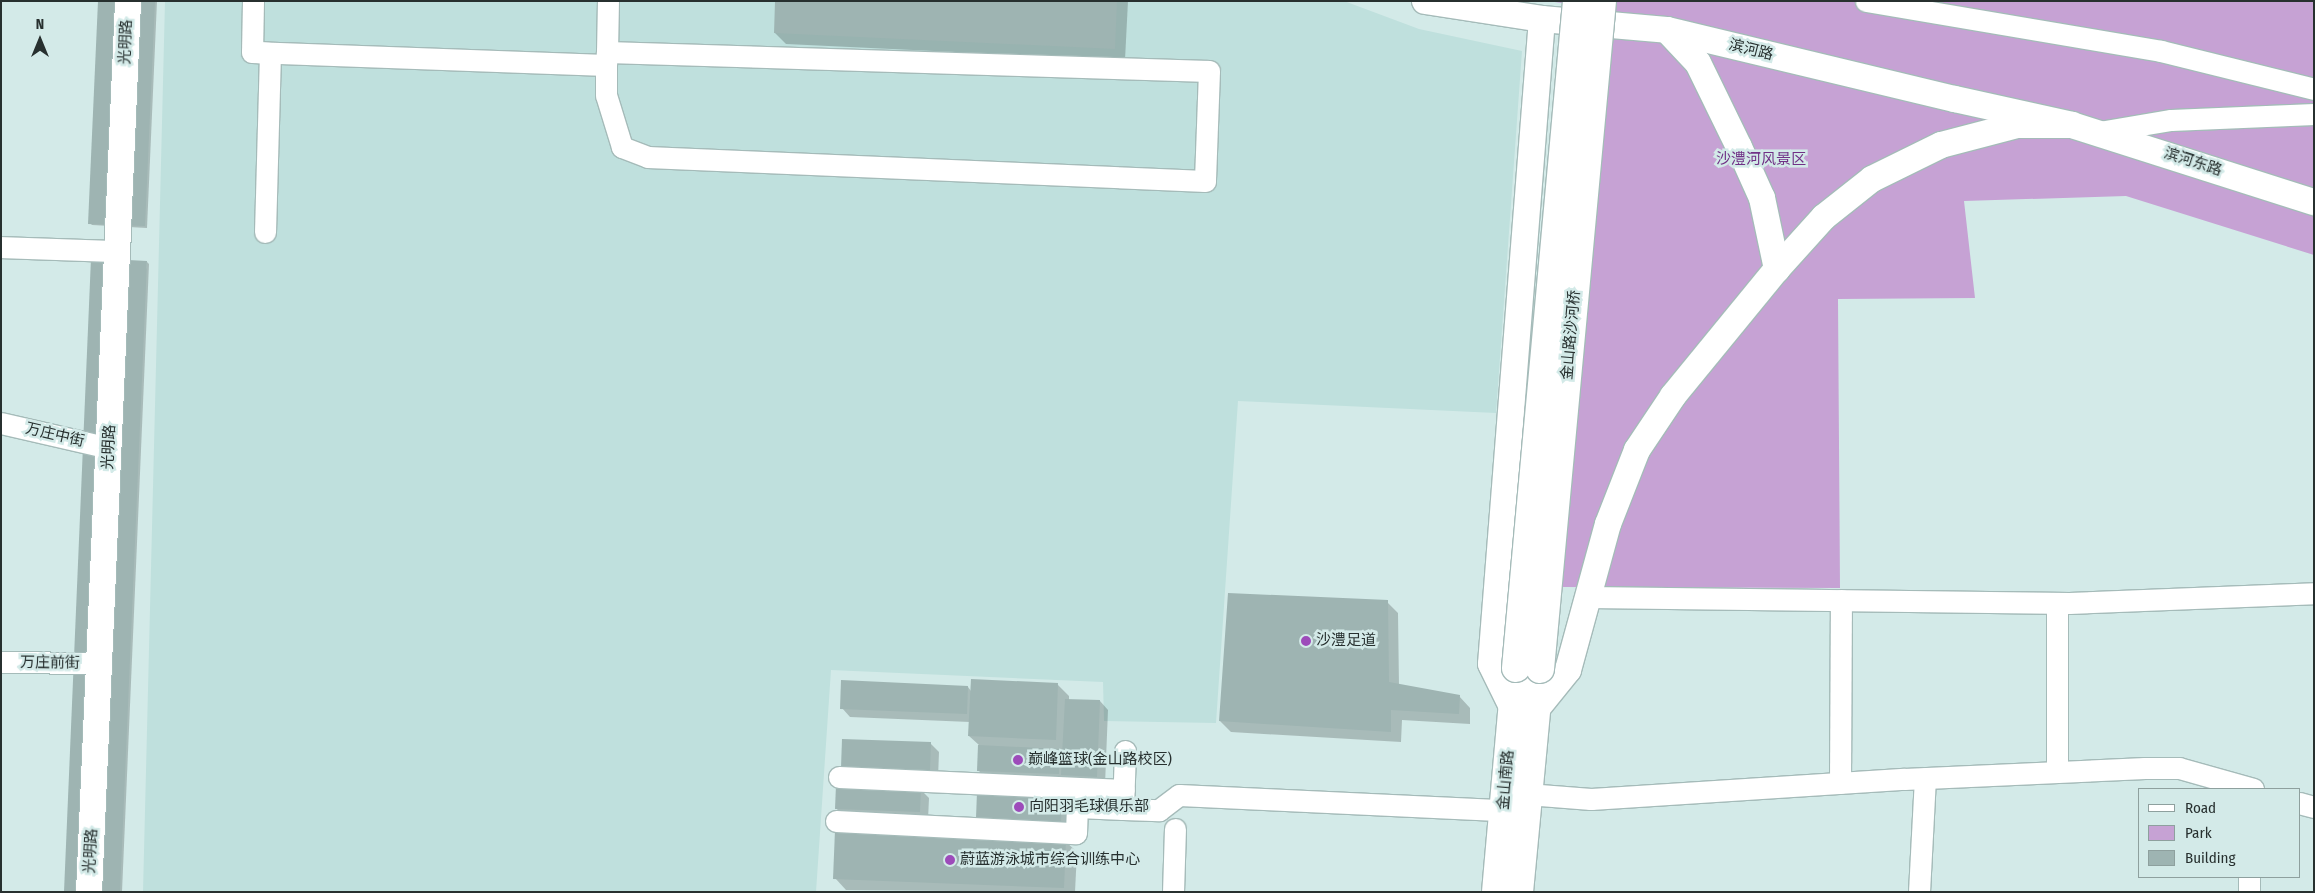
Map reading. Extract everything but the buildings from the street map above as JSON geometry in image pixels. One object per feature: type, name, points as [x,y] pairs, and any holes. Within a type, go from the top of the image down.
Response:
[{"type":"main road","name":"金山路沙河桥","points":[[1528,668],[1577,1]]},
{"type":"main road","name":"金山路沙河桥","points":[[1528,668],[1602,1]]},
{"type":"main road","name":"金山南路","points":[[1496,892],[1503,810],[1524,711],[1528,668]]},
{"type":"main road","name":"金山南路","points":[[1519,892],[1527,794],[1524,711]]},
{"type":"street","name":"光明路","points":[[89,892],[128,1]]},
{"type":"street","points":[[253,1],[252,52],[606,58],[1209,71],[1205,181],[648,157],[622,147],[606,95],[606,58],[608,1]]},
{"type":"street","name":"滨河路","points":[[1425,1],[1542,19],[1667,30],[2072,125]]},
{"type":"street","points":[[1866,1],[2161,51],[2314,89]]},
{"type":"street","points":[[1542,19],[1491,664],[1524,711],[1568,670],[1608,524],[1638,450],[1673,396],[1778,269],[1824,217],[1872,179],[1941,145],[2017,125],[2072,125]]},
{"type":"street","points":[[1667,30],[1698,63],[1739,147],[1762,198],[1778,269]]},
{"type":"street","points":[[265,232],[270,53]]},
{"type":"street","points":[[2099,132],[2171,120],[2314,114]]},
{"type":"street","name":"滨河东路","points":[[2072,125],[2099,132],[2314,202]]},
{"type":"street","points":[[1,247],[118,251]]},
{"type":"street","name":"万庄中街","points":[[1,423],[109,448]]},
{"type":"street","points":[[1588,597],[2057,603],[2314,593]]},
{"type":"street","points":[[1840,783],[1841,600]]},
{"type":"street","points":[[2057,603],[2057,772]]},
{"type":"street","name":"万庄前街","points":[[1,662],[100,664]]},
{"type":"street","points":[[1123,800],[1125,752]]},
{"type":"street","points":[[1527,794],[1591,799],[1925,778],[2179,768],[2249,788]]},
{"type":"street","points":[[839,777],[1123,800],[1159,810],[1179,795],[1503,810]]},
{"type":"street","points":[[1918,892],[1925,778]]},
{"type":"street","points":[[836,821],[1076,833],[1077,807],[1123,800]]},
{"type":"street","points":[[2300,803],[2314,807]]},
{"type":"street","points":[[1173,892],[1175,829]]},
{"type":"street","points":[[2249,878],[2249,892]]},
{"type":"shaded area","points":[[165,1],[1344,1],[1419,29],[1522,51],[1496,413],[1238,401],[1216,723],[1104,721],[1103,682],[831,670],[816,892],[143,892]]},
{"type":"green space","name":"沙澧河风景区","points":[[1547,1],[2314,1],[2314,255],[2126,196],[1964,201],[1975,298],[1838,299],[1840,588],[1562,587],[1615,10]]},
{"type":"place","name":"沙澧足道","points":[[1306,641]]},
{"type":"place","name":"巅峰篮球(金山路校区)","points":[[1018,760]]},
{"type":"place","name":"向阳羽毛球俱乐部","points":[[1019,807]]},
{"type":"place","name":"蔚蓝游泳城市综合训练中心","points":[[950,860]]}]
